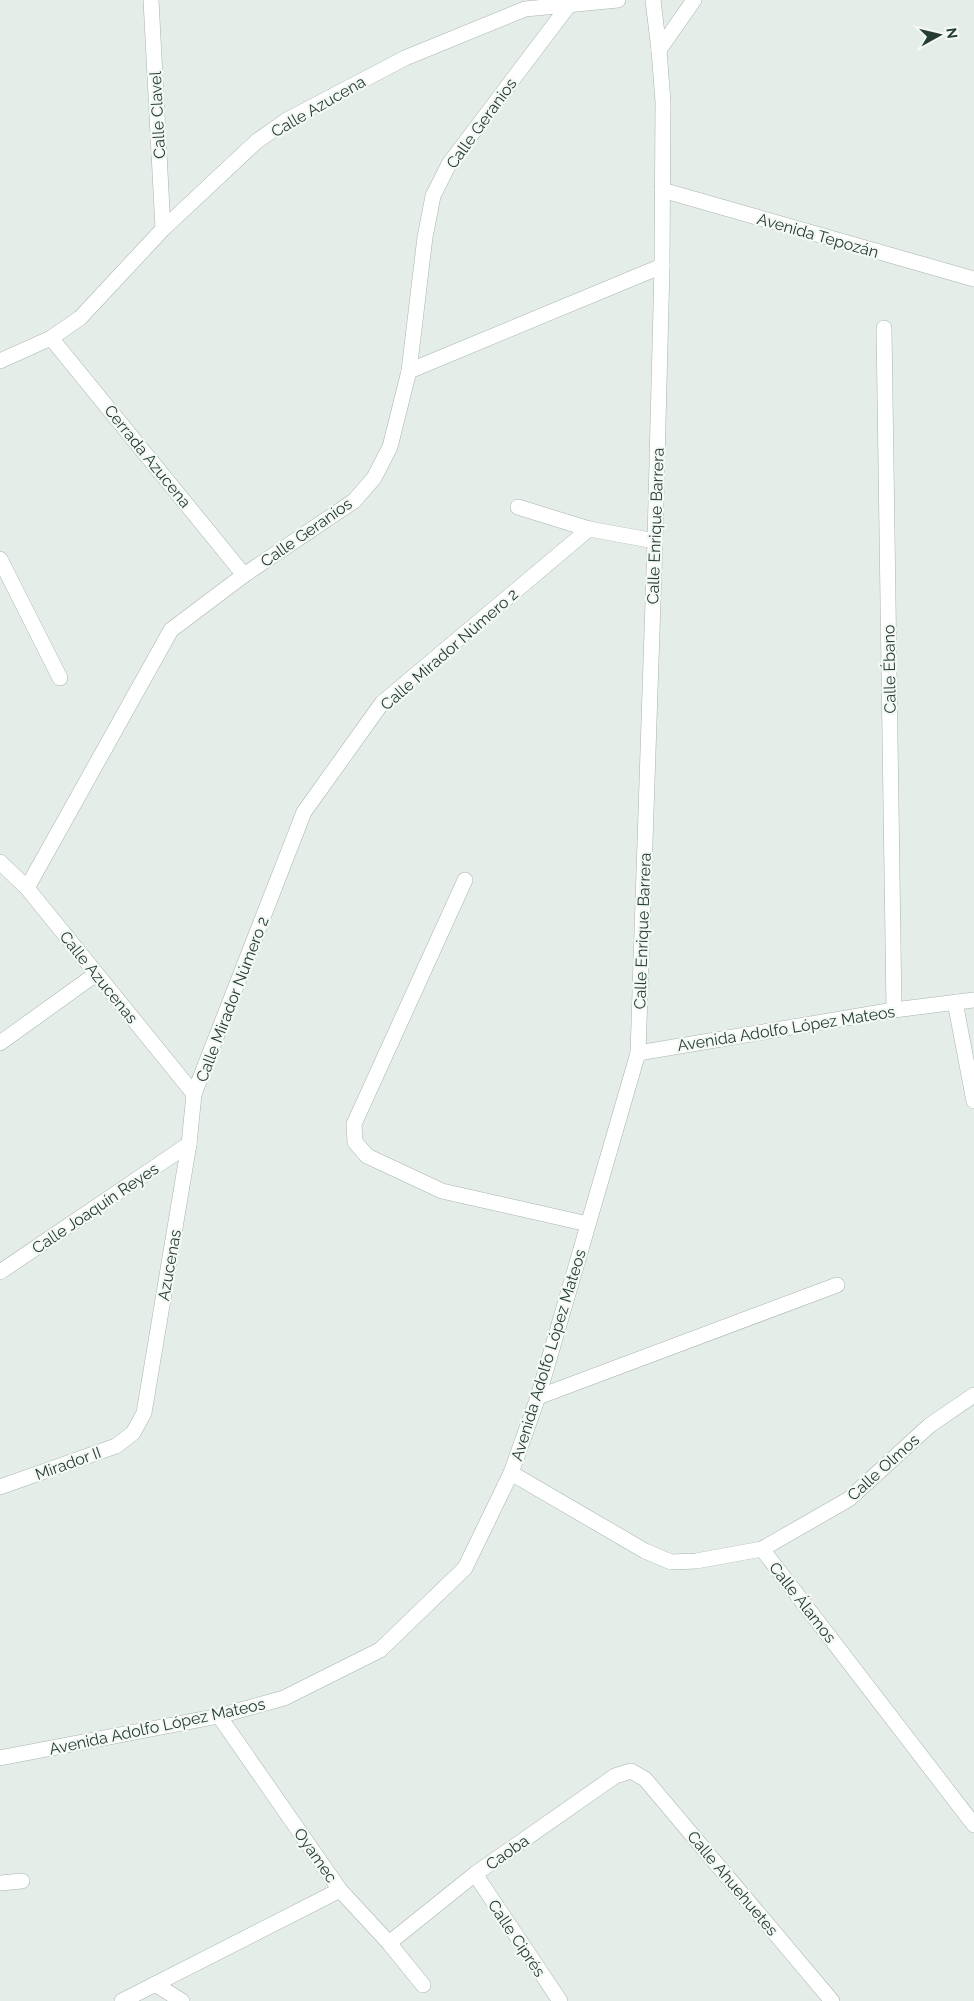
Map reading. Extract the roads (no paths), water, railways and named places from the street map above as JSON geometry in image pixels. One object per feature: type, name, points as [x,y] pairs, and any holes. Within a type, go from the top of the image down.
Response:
[{"type":"street","name":"Calle Clavel","points":[[151,0],[163,229]]},
{"type":"street","name":"Calle Azucena","points":[[0,361],[51,338],[80,318],[163,229],[257,141],[287,120],[405,58],[525,9],[618,0]]},
{"type":"street","name":"Calle Enrique Barrera","points":[[638,1052],[662,266],[663,102],[653,0]]},
{"type":"street","points":[[659,50],[694,0]]},
{"type":"street","name":"Calle Geranios","points":[[27,888],[171,630],[244,575],[354,501],[374,478],[390,447],[408,371],[425,237],[433,196],[448,164],[569,5]]},
{"type":"street","name":"Avenida Tepozán","points":[[662,190],[974,279]]},
{"type":"street","points":[[408,371],[662,266]]},
{"type":"street","name":"Calle Ébano","points":[[884,328],[894,1010]]},
{"type":"street","name":"Cerrada Azucena","points":[[51,338],[244,575]]},
{"type":"street","points":[[518,507],[588,529],[655,542]]},
{"type":"street","name":"Calle Mirador Número 2","points":[[194,1094],[304,812],[382,703],[588,529]]},
{"type":"street","points":[[0,559],[60,678]]},
{"type":"street","name":"Calle Azucenas","points":[[0,862],[27,888],[194,1094]]},
{"type":"street","points":[[465,880],[354,1124],[355,1142],[367,1156],[442,1191],[588,1224]]},
{"type":"street","points":[[0,1043],[96,974]]},
{"type":"street","name":"Avenida Adolfo López Mateos","points":[[0,1758],[219,1716],[284,1698],[380,1650],[464,1568],[511,1473],[538,1397],[638,1052],[894,1010],[974,1000]]},
{"type":"street","points":[[955,1002],[974,1101]]},
{"type":"street","name":"Azucenas","points":[[133,1433],[144,1413],[189,1144],[194,1094]]},
{"type":"street","name":"Calle Joaquín Reyes","points":[[0,1272],[189,1144]]},
{"type":"street","points":[[538,1397],[837,1285]]},
{"type":"street","name":"Calle Olmos","points":[[762,1550],[849,1499],[930,1425],[974,1395]]},
{"type":"street","name":"Mirador II","points":[[0,1487],[116,1446],[133,1433]]},
{"type":"street","name":"Calle Álamos","points":[[511,1473],[645,1550],[671,1562],[696,1561],[762,1550],[972,1819]]},
{"type":"street","name":"Oyamec","points":[[219,1716],[340,1890],[389,1943],[423,1985]]},
{"type":"street","name":"Caoba","points":[[389,1943],[475,1874],[614,1776],[631,1771]]},
{"type":"street","name":"Calle Ahuehuetes","points":[[631,1771],[645,1779],[832,2001]]},
{"type":"street","name":"Calle Ciprés","points":[[475,1874],[560,2001]]},
{"type":"street","points":[[0,1883],[22,1881]]},
{"type":"street","points":[[122,2001],[340,1890]]},
{"type":"street","points":[[155,1984],[182,2001]]}]
